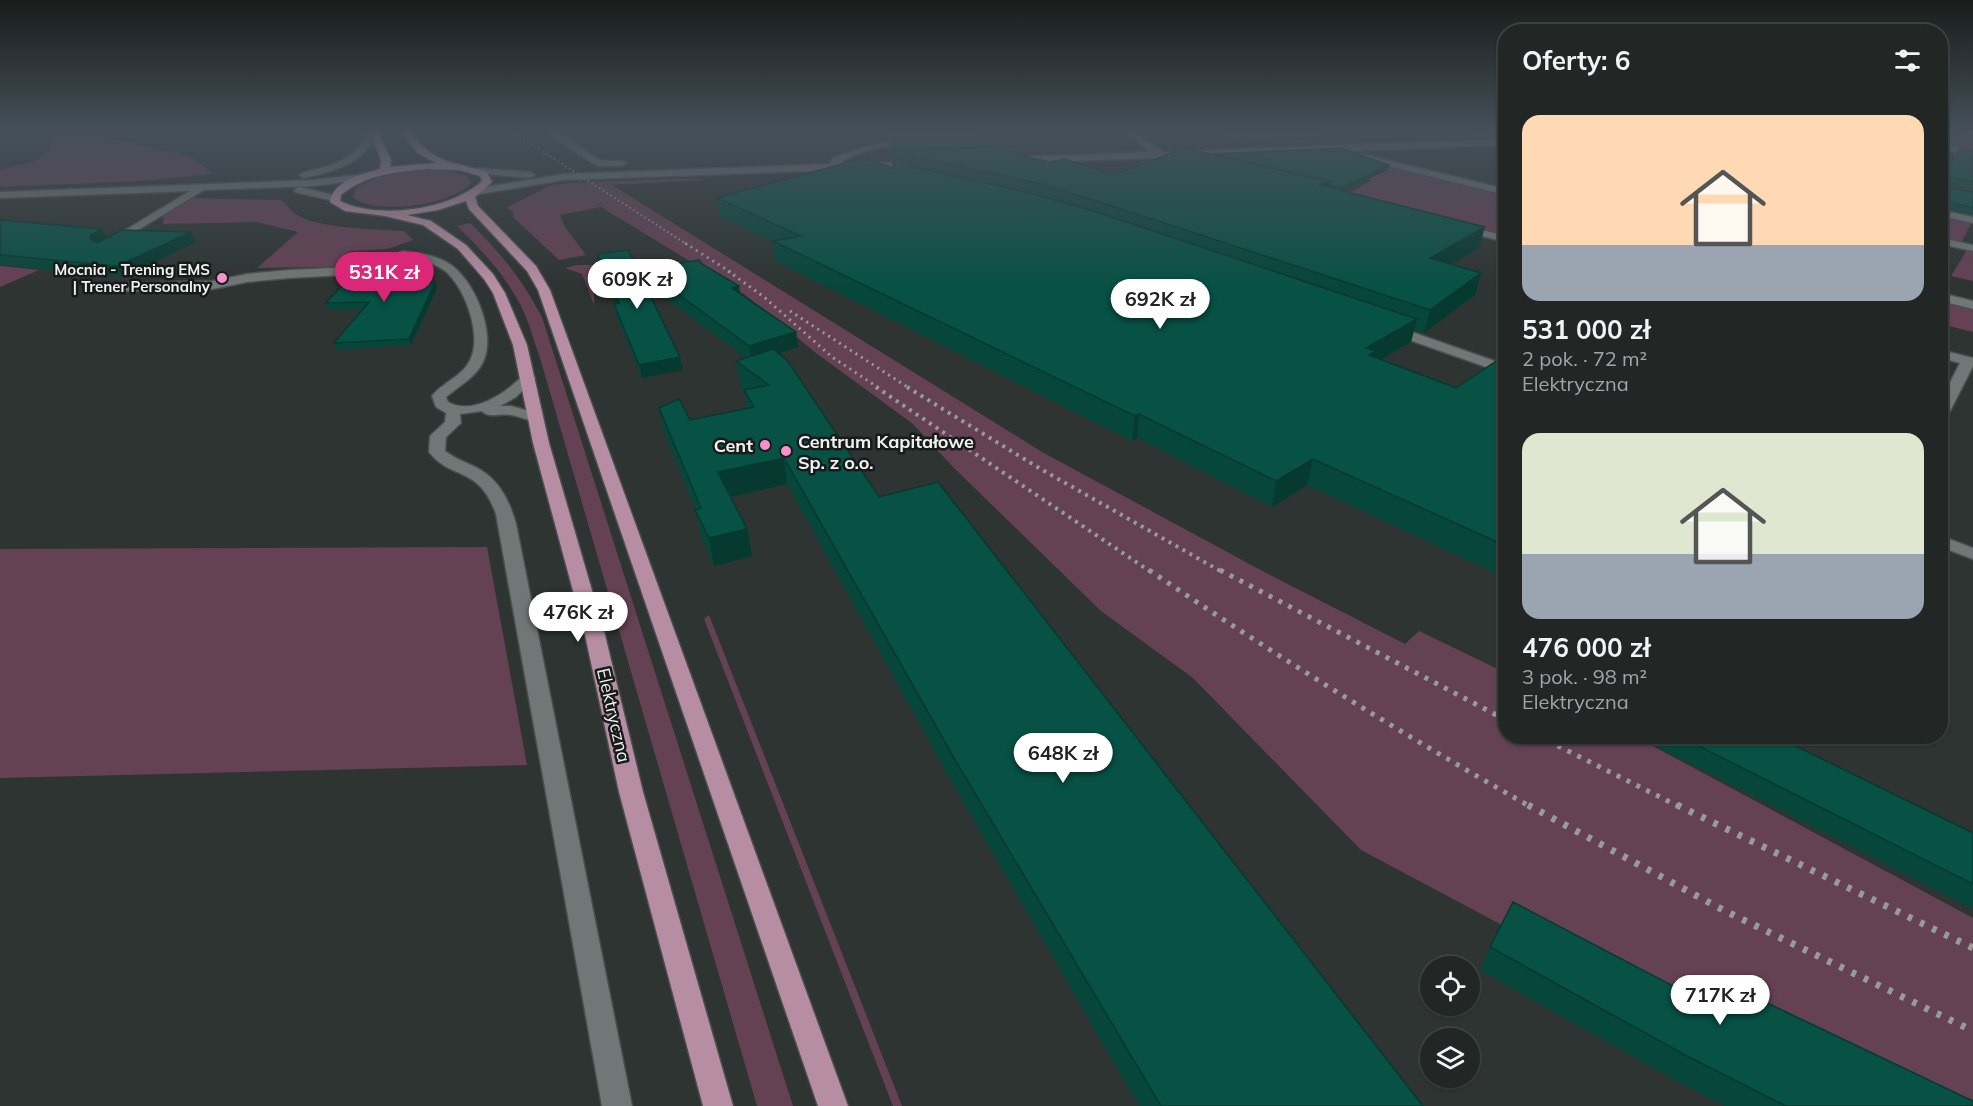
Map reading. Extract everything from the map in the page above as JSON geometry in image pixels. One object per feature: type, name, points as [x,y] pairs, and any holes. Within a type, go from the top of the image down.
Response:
[{"type":"main road","points":[[351,184],[340,189],[334,198],[335,202],[347,209],[384,213],[431,208],[474,194],[485,184]]},
{"type":"main road","points":[[474,194],[473,207],[532,268],[544,290],[833,1106]]},
{"type":"main road","name":"Elektryczna","points":[[384,213],[418,220],[437,228],[462,247],[489,277],[499,293],[520,345],[535,417],[595,635],[631,792],[718,1106]]},
{"type":"street","points":[[237,186],[253,184]]},
{"type":"street","points":[[0,195],[292,184]]},
{"type":"street","points":[[474,194],[529,184]]},
{"type":"street","points":[[1471,184],[1498,190]]},
{"type":"street","points":[[237,186],[300,190],[334,198]]},
{"type":"street","points":[[103,248],[201,188]]},
{"type":"street","points":[[1948,215],[1973,220]]},
{"type":"street","points":[[1444,224],[1498,237]]},
{"type":"street","points":[[1948,243],[1973,248]]},
{"type":"street","points":[[124,287],[213,285],[248,278],[402,264],[430,259],[453,271],[477,315],[481,348],[476,362],[439,396],[441,404],[453,417]]},
{"type":"street","points":[[1948,299],[1973,305]]},
{"type":"street","points":[[1376,323],[1498,367]]},
{"type":"street","points":[[1948,356],[1971,362],[1948,403]]},
{"type":"street","points":[[528,378],[504,401],[453,417],[438,436],[437,452],[443,458],[482,478],[495,492],[504,512],[617,1106]]},
{"type":"street","points":[[453,417],[469,416],[497,409],[518,411],[535,417]]},
{"type":"street","points":[[1948,544],[1973,554]]},
{"type":"shaded area","points":[[0,184],[80,184],[0,187]]},
{"type":"shaded area","points":[[364,184],[470,184],[449,197],[432,202],[395,207],[363,203],[353,197],[356,188]]},
{"type":"shaded area","points":[[638,184],[612,185],[1042,452],[1268,574],[1405,644],[1419,631],[1498,669],[1498,744],[1649,744],[1973,918],[1973,1106],[1916,1106],[1502,925],[1361,850],[1193,678],[1101,611],[954,468],[913,424],[816,353],[744,294],[601,207],[560,215],[565,227],[586,255],[559,260],[513,217],[513,211],[506,208],[551,185]]},
{"type":"shaded area","points":[[1366,184],[1464,184],[1498,192],[1498,234],[1343,197]]},
{"type":"shaded area","points":[[194,198],[281,200],[294,213],[316,222],[347,227],[404,231],[413,240],[387,249],[351,251],[344,254],[370,266],[257,268],[298,232],[257,222],[163,224],[164,215]]},
{"type":"shaded area","points":[[1948,216],[1972,221],[1961,243],[1948,240]]},
{"type":"shaded area","points":[[470,223],[510,267],[542,317],[793,1106],[757,1106],[540,358],[515,295],[492,263],[457,226]]},
{"type":"shaded area","points":[[1967,250],[1973,250],[1973,281],[1951,276]]},
{"type":"shaded area","points":[[594,265],[594,305],[582,274],[565,268]]},
{"type":"shaded area","points":[[0,266],[39,270],[0,287]]},
{"type":"shaded area","points":[[1948,301],[1973,307],[1973,332],[1948,326]]},
{"type":"shaded area","points":[[487,547],[527,765],[0,778],[0,549]]},
{"type":"shaded area","points":[[709,615],[902,1106],[893,1106],[704,619]]},
{"type":"building","points":[[770,184],[988,184],[1100,213],[1417,319],[1366,348],[1376,351],[1369,355],[1456,388],[1498,360],[1498,542],[1313,459],[1276,481],[1139,414],[1135,416],[773,241],[801,236],[717,198]]},
{"type":"building","points":[[1039,184],[1323,184],[1320,185],[1485,227],[1430,258],[1481,273],[1430,310]]},
{"type":"building","points":[[1328,184],[1350,184],[1341,188]]},
{"type":"building","points":[[1948,188],[1973,192],[1973,208],[1948,202]]},
{"type":"building","points":[[0,220],[102,229],[90,236],[91,240],[97,243],[122,230],[191,232],[117,266],[0,255]]},
{"type":"building","points":[[628,250],[680,357],[639,365],[614,304],[619,303],[597,254]]},
{"type":"building","points":[[699,260],[739,286],[732,288],[796,332],[749,346],[644,269]]},
{"type":"building","points":[[425,266],[411,284],[435,282],[409,339],[334,343],[369,302],[326,303],[356,270]]},
{"type":"building","points":[[773,349],[787,360],[879,497],[938,482],[1423,1106],[1161,1106],[954,758],[784,458],[718,472],[747,529],[709,538],[695,510],[701,508],[659,408],[679,399],[690,420],[754,407],[744,390],[769,385],[736,361]]},
{"type":"building","points":[[1695,744],[1791,744],[1973,833],[1973,884]]},
{"type":"building","points":[[1513,902],[1711,1006],[1723,982],[1973,1101],[1973,1106],[1786,1106],[1687,1056],[1490,947]]},
{"type":"railway","points":[[592,184],[688,245]]},
{"type":"railway","points":[[685,243],[735,275]]},
{"type":"railway","points":[[728,271],[764,297],[832,357],[879,388]]},
{"type":"railway","points":[[790,311],[909,388]]},
{"type":"railway","points":[[876,387],[1151,572]]},
{"type":"railway","points":[[907,387],[1039,468],[1222,572]]},
{"type":"railway","points":[[1149,570],[1337,692],[1433,751],[1531,807]]},
{"type":"railway","points":[[1220,570],[1498,716]]},
{"type":"railway","points":[[1554,744],[1680,807]]},
{"type":"railway","points":[[1528,805],[1723,910],[1973,1031]]},
{"type":"railway","points":[[1677,805],[1973,948]]},
{"type":"place","name":"Mocnia - Trening EMS | Trener Personalny","points":[[222,278]]},
{"type":"place","name":"Cent","points":[[765,445]]},
{"type":"place","name":"Centrum Kapitałowe Sp. z o.o.","points":[[786,451]]}]
